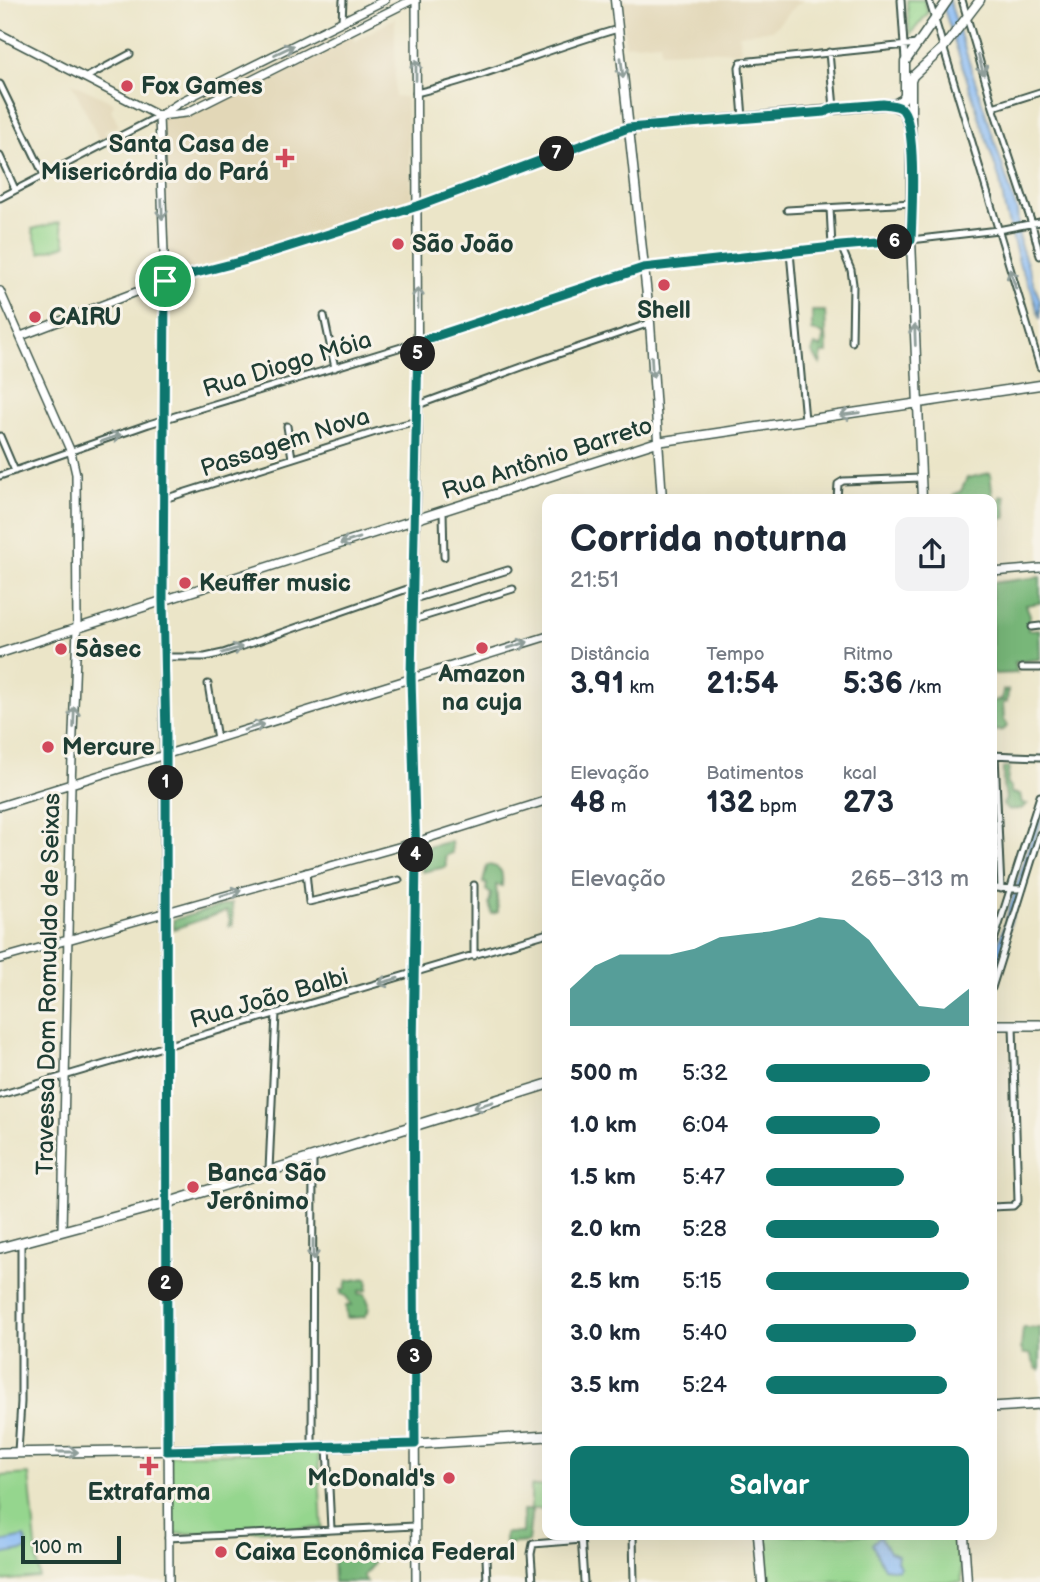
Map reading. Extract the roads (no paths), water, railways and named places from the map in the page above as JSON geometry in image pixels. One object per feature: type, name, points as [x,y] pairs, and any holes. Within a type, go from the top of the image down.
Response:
[{"type":"main road","points":[[615,0],[650,323],[662,494]]},
{"type":"main road","points":[[628,128],[894,104],[903,99],[905,62],[948,0]]},
{"type":"main road","points":[[922,494],[911,240],[912,79],[945,47],[980,0]]},
{"type":"main road","points":[[883,104],[897,106],[904,111],[910,134]]},
{"type":"main road","name":"Rua Antônio Barreto","points":[[0,653],[657,442],[1040,385]]},
{"type":"main road","points":[[997,1025],[1040,1025]]},
{"type":"main road","points":[[1,1246],[21,1243],[167,1203],[542,1086]]},
{"type":"main road","points":[[997,1407],[1040,1404]]},
{"type":"main road","points":[[0,1453],[327,1447],[542,1436]]},
{"type":"main road","points":[[758,1540],[762,1582]]},
{"type":"main road","points":[[964,1540],[967,1582]]},
{"type":"street","points":[[342,22],[343,0]]},
{"type":"street","points":[[0,198],[159,116],[182,101],[385,0]]},
{"type":"street","points":[[0,34],[159,116],[186,113],[414,0],[418,405],[411,677],[416,842],[413,1128],[416,1582]]},
{"type":"street","points":[[901,0],[905,62]]},
{"type":"street","points":[[929,0],[1040,367]]},
{"type":"street","points":[[962,0],[1040,256]]},
{"type":"street","points":[[416,93],[466,80],[618,29]]},
{"type":"street","points":[[743,118],[739,67],[741,62],[917,44]]},
{"type":"street","points":[[829,52],[834,108]]},
{"type":"street","points":[[85,78],[131,54]]},
{"type":"street","points":[[0,83],[44,175]]},
{"type":"street","points":[[993,107],[1040,92]]},
{"type":"street","points":[[159,116],[165,281],[163,600],[169,1582]]},
{"type":"street","points":[[21,336],[165,281],[243,261],[418,206],[628,128]]},
{"type":"street","points":[[0,156],[15,189]]},
{"type":"street","points":[[787,210],[913,203]]},
{"type":"street","points":[[830,208],[832,247]]},
{"type":"street","name":"Rua Diogo Móia","points":[[0,476],[165,420],[418,342],[643,268],[1000,230],[1040,222]]},
{"type":"street","points":[[841,246],[851,270],[853,284],[852,342]]},
{"type":"street","points":[[790,252],[805,420]]},
{"type":"street","name":"Travessa Dom Romualdo de Seixas","points":[[0,290],[71,452],[76,474],[77,629],[71,785],[62,1231]]},
{"type":"street","points":[[324,316],[335,368]]},
{"type":"street","points":[[418,405],[650,323]]},
{"type":"street","name":"Passagem Nova","points":[[164,499],[417,421]]},
{"type":"street","points":[[287,426],[292,458]]},
{"type":"street","points":[[0,436],[15,471]]},
{"type":"street","points":[[838,494],[838,484],[844,481],[921,478]]},
{"type":"street","points":[[443,511],[444,557]]},
{"type":"street","points":[[997,572],[1040,568]]},
{"type":"street","points":[[414,599],[508,569]]},
{"type":"street","points":[[165,657],[223,653],[413,587]]},
{"type":"street","points":[[413,620],[513,589]]},
{"type":"street","points":[[1032,627],[1040,626]]},
{"type":"street","points":[[0,806],[542,638]]},
{"type":"street","points":[[1022,668],[1040,667]]},
{"type":"street","points":[[208,684],[217,739]]},
{"type":"street","points":[[997,755],[1040,757]]},
{"type":"street","points":[[997,932],[1040,796]]},
{"type":"street","points":[[0,959],[416,842],[542,802]]},
{"type":"street","points":[[997,812],[1001,889]]},
{"type":"street","points":[[997,972],[1040,834]]},
{"type":"street","points":[[306,872],[309,902],[399,880]]},
{"type":"street","points":[[474,885],[474,956]]},
{"type":"street","points":[[997,889],[1023,889]]},
{"type":"street","name":"Rua João Balbi","points":[[0,1096],[542,935]]},
{"type":"street","points":[[269,1170],[276,1013]]},
{"type":"street","points":[[997,1207],[1013,1206],[1017,1203],[1013,1025]]},
{"type":"street","points":[[312,1447],[313,1157]]},
{"type":"street","points":[[18,1452],[21,1402],[21,1243]]},
{"type":"street","points":[[327,1447],[331,1529]]},
{"type":"street","points":[[168,1538],[415,1526]]},
{"type":"street","points":[[533,1582],[533,1544],[560,1540]]},
{"type":"street","points":[[581,1540],[584,1582]]},
{"type":"street","points":[[633,1540],[634,1582]]},
{"type":"street","points":[[486,1558],[487,1582]]},
{"type":"water","points":[[941,0],[949,0],[1017,211],[1020,244],[1040,301],[1040,319],[1031,289],[1020,266],[1000,181]]},
{"type":"water","points":[[1040,809],[1040,824],[997,967],[997,949]]},
{"type":"water","points":[[25,1537],[27,1550],[0,1555],[0,1542]]},
{"type":"water","points":[[876,1540],[882,1540],[889,1552],[898,1555],[898,1570],[884,1568],[872,1544]]},
{"type":"place","name":"Fox Games","points":[[127,86]]},
{"type":"place","name":"Santa Casa de Misericórdia do Pará","points":[[285,158]]},
{"type":"place","name":"São João","points":[[398,244]]},
{"type":"place","name":"Shell","points":[[664,285]]},
{"type":"place","name":"CAIRU","points":[[35,317]]},
{"type":"place","name":"Keuffer music","points":[[185,583]]},
{"type":"place","name":"Amazon na cuja","points":[[482,648]]},
{"type":"place","name":"5àsec","points":[[61,649]]},
{"type":"place","name":"Mercure","points":[[48,747]]},
{"type":"place","name":"Banca São Jerônimo","points":[[193,1187]]},
{"type":"place","name":"Extrafarma","points":[[149,1466]]},
{"type":"place","name":"McDonald's","points":[[449,1478]]},
{"type":"place","name":"Caixa Econômica Federal","points":[[221,1552]]}]
